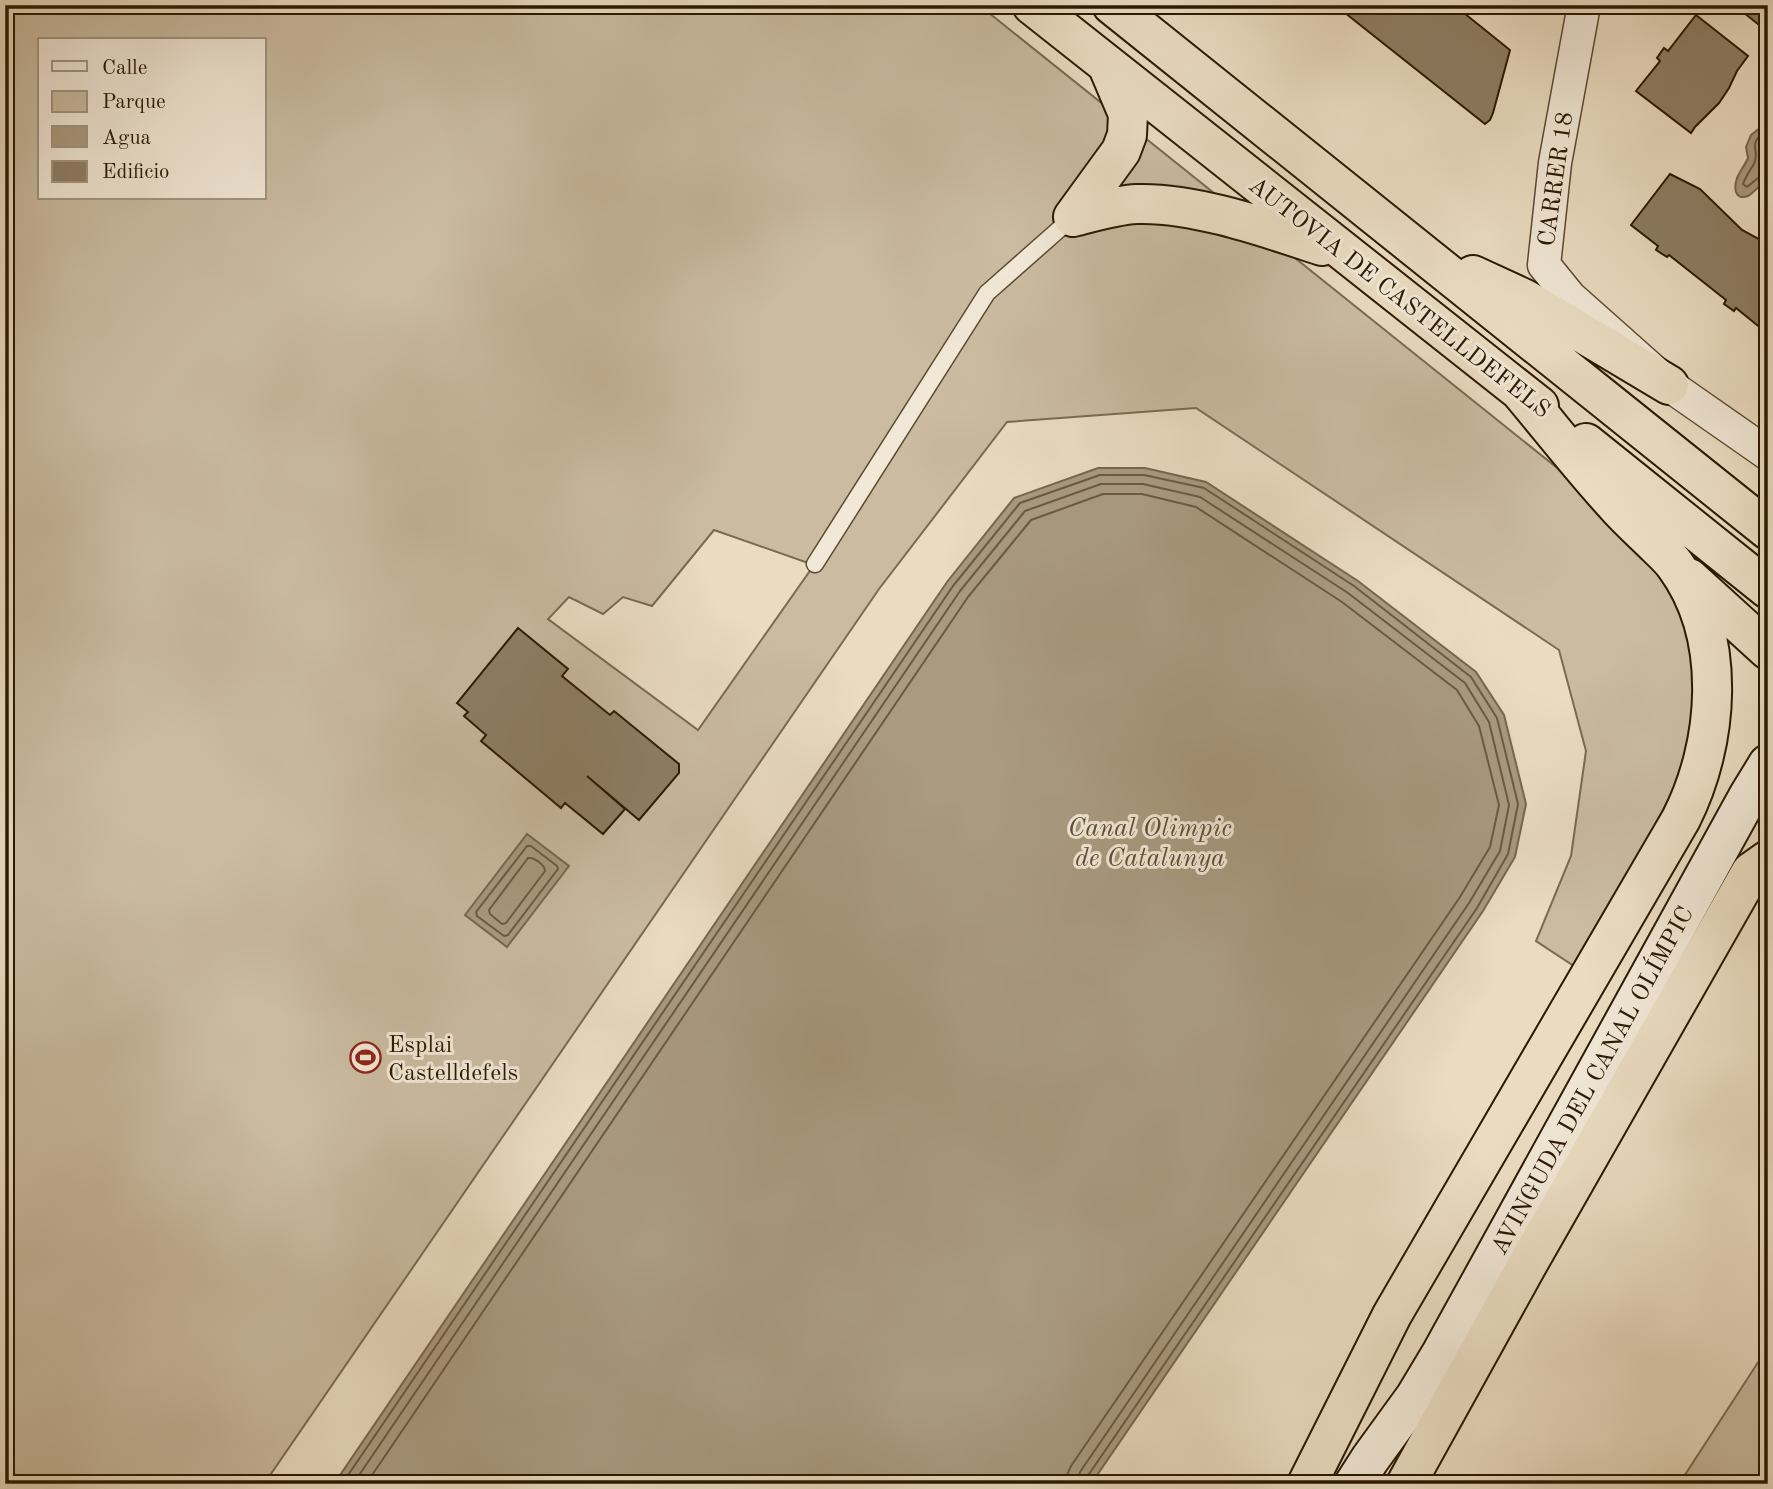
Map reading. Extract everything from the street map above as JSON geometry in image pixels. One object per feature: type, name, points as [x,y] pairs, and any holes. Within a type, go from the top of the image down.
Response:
[{"type":"highway","name":"AUTOVIA DE CASTELLDEFELS","points":[[1032,5],[1768,589]]},
{"type":"highway","name":"AUTOVIA DE CASTELLDEFELS","points":[[1112,5],[1768,530]]},
{"type":"highway","points":[[1073,217],[1121,152],[1126,135],[1128,114],[1106,64]]},
{"type":"highway","points":[[1073,217],[1111,207],[1162,204],[1221,215],[1345,253]]},
{"type":"highway","points":[[1421,252],[1525,299],[1669,385]]},
{"type":"highway","points":[[1519,390],[1616,505],[1675,565],[1768,649]]},
{"type":"highway","points":[[1307,1484],[1392,1315],[1692,796],[1707,747],[1713,685],[1709,645],[1696,604],[1675,565]]},
{"type":"highway","points":[[1406,1484],[1751,872],[1768,860]]},
{"type":"street","name":"CARRER 18","points":[[1584,5],[1555,163],[1544,265],[1570,297],[1669,385]]},
{"type":"street","points":[[1669,385],[1768,454]]},
{"type":"street","name":"AVINGUDA DEL CANAL OLÍMPIC","points":[[1354,1484],[1415,1397],[1442,1352],[1768,764]]},
{"type":"street","name":"AVINGUDA DEL CANAL OLÍMPIC","points":[[1375,1484],[1386,1466],[1415,1397]]},
{"type":"lane","points":[[815,564],[987,293],[1073,217]]},
{"type":"green space","points":[[5,5],[979,5],[1611,511],[1680,590],[1702,658],[1695,748],[1580,970],[1536,941],[1571,856],[1586,751],[1559,650],[1196,408],[1007,422],[879,589],[264,1484],[5,1484]],"holes":[[[714,530],[814,565],[698,730],[548,619],[569,597],[603,614],[623,597],[652,606]]]},
{"type":"green space","points":[[1768,1347],[1768,1484],[1679,1484]]},
{"type":"water","points":[[1766,123],[1768,207],[1763,201],[1767,188],[1761,185],[1750,195],[1743,197],[1738,195],[1735,189],[1737,178],[1748,158],[1746,147],[1751,135]]},
{"type":"water","name":"Canal Olimpic de Catalunya","points":[[1098,468],[1145,468],[1206,482],[1358,581],[1476,672],[1504,715],[1526,804],[1515,857],[1483,911],[1091,1484],[334,1484],[947,582],[1014,498]]},
{"type":"water","points":[[527,834],[569,866],[507,947],[465,915]]},
{"type":"building","points":[[1335,5],[1454,5],[1510,50],[1490,120],[1485,124]]},
{"type":"building","points":[[1734,5],[1768,5],[1768,32]]},
{"type":"building","points":[[1696,15],[1748,56],[1719,103],[1691,133],[1636,91],[1660,61],[1657,58],[1664,48],[1668,51]]},
{"type":"building","points":[[1670,174],[1700,189],[1742,230],[1768,244],[1768,334],[1736,308],[1734,311],[1724,304],[1726,300],[1669,255],[1667,257],[1656,250],[1658,246],[1631,225]]},
{"type":"building","points":[[518,628],[568,669],[562,676],[610,715],[614,711],[679,764],[679,773],[639,820],[587,776],[625,809],[603,834],[565,803],[561,808],[481,741],[486,735],[464,716],[468,712],[457,703]]},
{"type":"place","name":"Esplai Castelldefels","points":[[365,1058]]}]
